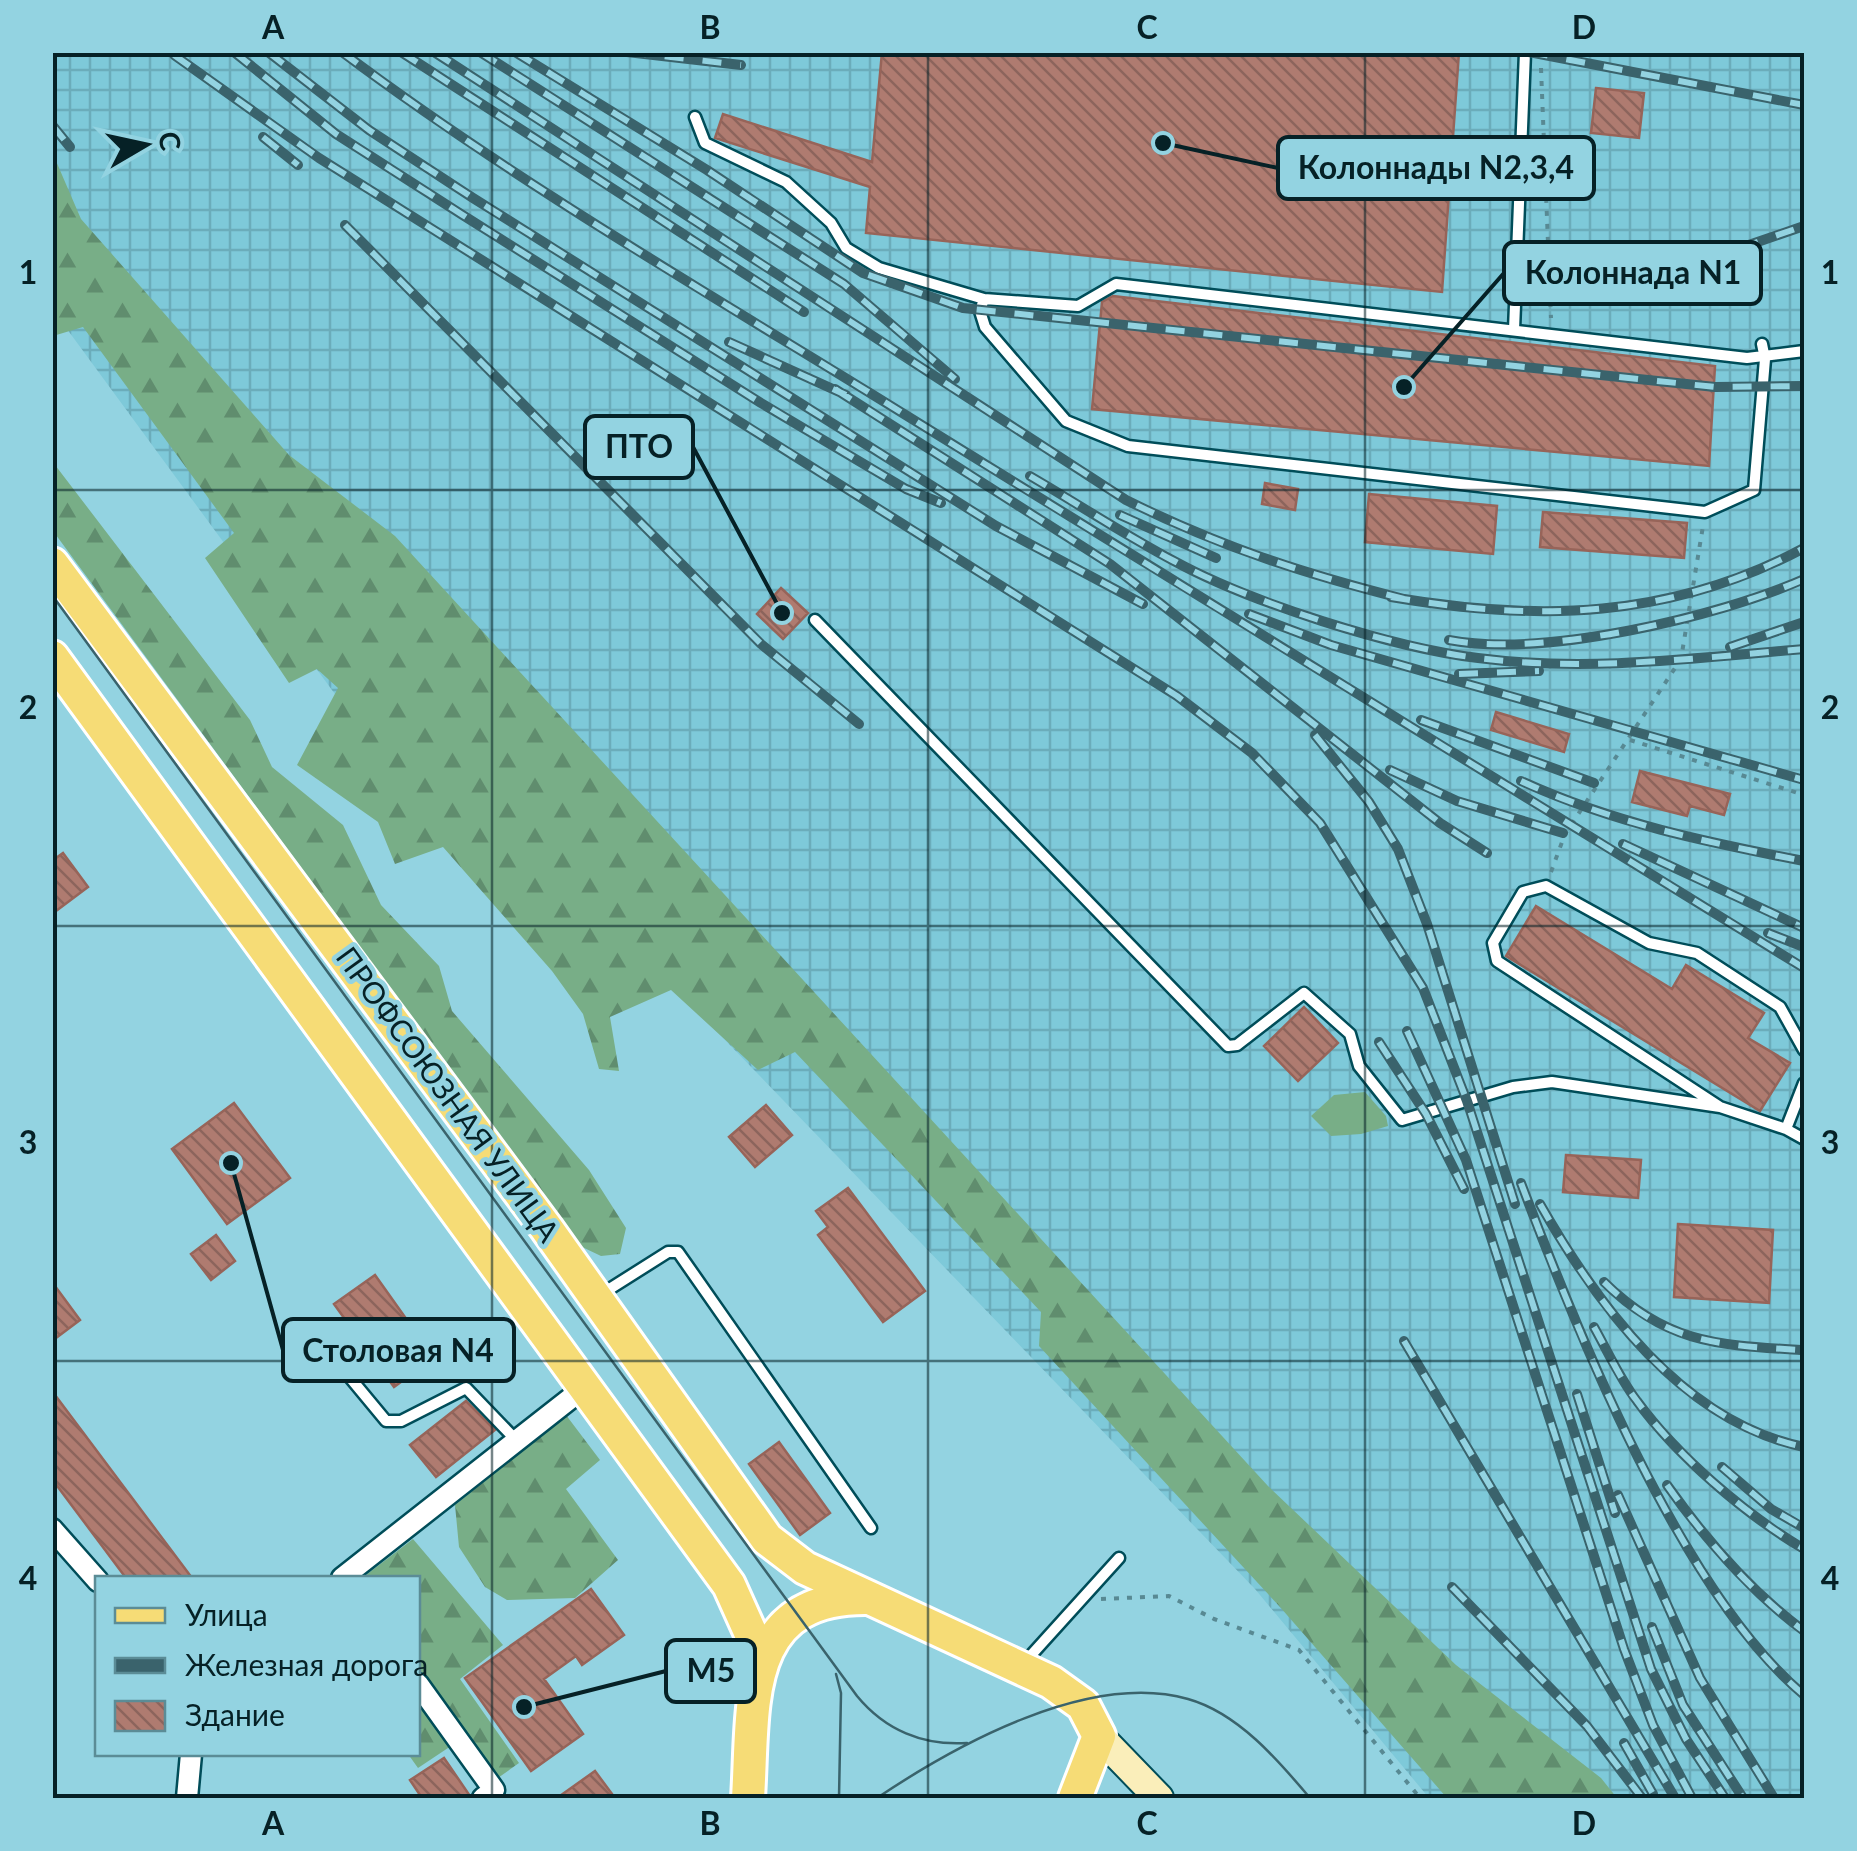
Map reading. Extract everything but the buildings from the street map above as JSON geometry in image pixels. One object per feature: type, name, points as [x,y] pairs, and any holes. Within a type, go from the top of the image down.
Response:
[{"type":"main road","name":"ПРОФСОЮЗНАЯ УЛИЦА","points":[[52,564],[595,1298],[768,1539],[805,1568],[864,1598],[1050,1682],[1084,1705],[1100,1736]]},
{"type":"main road","name":"ПРОФСОЮЗНАЯ УЛИЦА","points":[[52,657],[729,1585],[751,1634],[756,1671]]},
{"type":"main road","points":[[748,1798],[756,1671],[769,1639],[794,1618],[837,1598],[864,1598]]},
{"type":"main road","points":[[1075,1798],[1100,1736],[1159,1798]]},
{"type":"street","points":[[345,1576],[585,1387]]},
{"type":"street","points":[[52,1529],[95,1577]]},
{"type":"street","points":[[420,1687],[494,1790],[483,1798]]},
{"type":"street","points":[[187,1798],[191,1756]]},
{"type":"lane","points":[[1514,330],[1525,52]]},
{"type":"lane","points":[[695,117],[705,144],[786,182],[831,223],[846,248],[880,268],[984,299],[1078,306],[1116,284],[1765,359],[1804,350]]},
{"type":"lane","points":[[984,299],[980,310],[986,327],[1066,420],[1128,446],[1705,512],[1754,490],[1765,359],[1762,344]]},
{"type":"lane","points":[[815,620],[1228,1046],[1237,1045],[1304,992],[1350,1034],[1359,1066],[1402,1120],[1513,1087],[1552,1082],[1720,1106],[1804,1139]]},
{"type":"lane","points":[[1720,1106],[1494,958],[1493,943],[1523,892],[1546,886],[1649,943],[1696,953],[1780,1007],[1804,1050]]},
{"type":"lane","points":[[1786,1129],[1804,1083]]},
{"type":"lane","points":[[595,1298],[668,1252],[678,1252],[871,1528]]},
{"type":"lane","points":[[318,1339],[386,1421],[401,1421],[466,1388],[516,1441]]},
{"type":"lane","points":[[1020,1668],[1119,1558]]},
{"type":"path","points":[[1541,54],[1551,326]]},
{"type":"path","points":[[1546,886],[1565,834],[1681,659],[1705,512]]},
{"type":"path","points":[[1630,740],[1804,795]]},
{"type":"path","points":[[1081,1600],[1170,1596],[1214,1619],[1298,1650],[1420,1798]]},
{"type":"shaded area","points":[[52,53],[1804,53],[1804,1798],[1429,1798],[1255,1589],[670,983],[420,810],[53,310]]},
{"type":"green space","points":[[53,154],[81,219],[289,455],[395,536],[1268,1486],[1456,1665],[1601,1778],[1617,1798],[1447,1798],[1280,1607],[1039,1346],[1041,1312],[795,1052],[758,1070],[671,990],[610,1017],[619,1071],[599,1069],[583,1014],[552,971],[443,847],[395,864],[378,822],[297,765],[338,688],[317,669],[289,683],[205,558],[234,533],[83,327],[53,336]]},
{"type":"green space","points":[[52,461],[250,720],[272,767],[343,825],[381,905],[439,966],[452,1011],[589,1170],[626,1228],[620,1254],[601,1256],[580,1246],[53,531]]},
{"type":"green space","points":[[1365,1092],[1386,1116],[1388,1126],[1361,1134],[1331,1136],[1311,1116],[1334,1095]]},
{"type":"green space","points":[[566,1415],[600,1460],[566,1489],[618,1560],[575,1598],[507,1600],[485,1587],[459,1547],[455,1505]]},
{"type":"green space","points":[[413,1539],[503,1645],[460,1679],[519,1763],[495,1780],[466,1736],[418,1768],[409,1756],[420,1756],[420,1576],[365,1576]]},
{"type":"tram line","points":[[52,595],[857,1696],[880,1718],[906,1733],[935,1742],[967,1743]]},
{"type":"tram line","points":[[836,1674],[841,1693],[839,1798]]},
{"type":"tram line","points":[[877,1798],[945,1756],[1025,1718],[1109,1695],[1149,1693],[1188,1699],[1224,1715],[1271,1754],[1310,1798]]},
{"type":"railway","points":[[234,52],[336,134],[461,214],[761,403],[906,489],[941,503]]},
{"type":"railway","points":[[268,52],[369,130],[473,198],[996,526],[1143,604]]},
{"type":"railway","points":[[342,52],[478,148],[619,239],[1804,968]]},
{"type":"railway","points":[[401,52],[804,312]]},
{"type":"railway","points":[[434,52],[1126,500],[1262,557],[1404,599]]},
{"type":"railway","points":[[480,52],[844,284],[955,379]]},
{"type":"railway","points":[[515,52],[707,170],[863,273],[963,308],[1715,387],[1804,386]]},
{"type":"railway","points":[[627,52],[741,65]]},
{"type":"railway","points":[[1529,52],[1804,105]]},
{"type":"railway","points":[[174,55],[319,158],[1177,696],[1252,753],[1320,823],[1423,988],[1467,1101],[1651,1669],[1686,1739],[1725,1798]]},
{"type":"railway","points":[[52,125],[70,147]]},
{"type":"railway","points":[[263,137],[298,165]]},
{"type":"railway","points":[[345,225],[761,644],[859,724]]},
{"type":"railway","points":[[1740,248],[1804,226]]},
{"type":"railway","points":[[729,342],[846,395]]},
{"type":"railway","points":[[835,389],[1110,564],[1440,823],[1487,853]]},
{"type":"railway","points":[[1030,476],[1205,577],[1322,621],[1444,653],[1559,664],[1641,662],[1804,649]]},
{"type":"railway","points":[[1120,515],[1216,558]]},
{"type":"railway","points":[[1391,597],[1499,610],[1602,608],[1704,589],[1754,572],[1804,548]]},
{"type":"railway","points":[[1449,640],[1488,644],[1580,639],[1679,620],[1804,579]]},
{"type":"railway","points":[[1249,614],[1331,645],[1804,780]]},
{"type":"railway","points":[[1730,647],[1804,622]]},
{"type":"railway","points":[[1459,674],[1539,671]]},
{"type":"railway","points":[[1421,720],[1594,783]]},
{"type":"railway","points":[[1315,735],[1369,802],[1398,849],[1427,924],[1515,1204]]},
{"type":"railway","points":[[1390,770],[1457,801],[1563,833]]},
{"type":"railway","points":[[1521,781],[1625,820],[1804,861]]},
{"type":"railway","points":[[1623,844],[1804,928]]},
{"type":"railway","points":[[1768,933],[1804,947]]},
{"type":"railway","points":[[1407,1031],[1466,1160],[1624,1649],[1653,1725],[1692,1798]]},
{"type":"railway","points":[[1379,1042],[1426,1114],[1464,1189]]},
{"type":"railway","points":[[1521,1183],[1603,1384],[1675,1528],[1716,1593],[1759,1650],[1804,1695]]},
{"type":"railway","points":[[1540,1204],[1589,1281],[1648,1354],[1720,1413],[1760,1434],[1804,1447]]},
{"type":"railway","points":[[1604,1282],[1650,1318],[1695,1337],[1719,1343],[1801,1350]]},
{"type":"railway","points":[[1594,1327],[1631,1393],[1672,1443],[1736,1502],[1804,1549]]},
{"type":"railway","points":[[1404,1341],[1675,1798]]},
{"type":"railway","points":[[1577,1394],[1615,1513]]},
{"type":"railway","points":[[1722,1467],[1771,1509],[1804,1528]]},
{"type":"railway","points":[[1667,1485],[1730,1564],[1804,1631]]},
{"type":"railway","points":[[1618,1495],[1700,1678],[1774,1798]]},
{"type":"railway","points":[[1452,1587],[1587,1726],[1642,1798]]},
{"type":"railway","points":[[1652,1627],[1683,1705],[1743,1798]]},
{"type":"railway","points":[[1624,1743],[1653,1794]]},
{"type":"place","name":"Колоннады N2,3,4","points":[[1163,143]]},
{"type":"place","name":"Колоннада N1","points":[[1404,387]]},
{"type":"place","name":"ПТО","points":[[782,613]]},
{"type":"place","name":"Столовая N4","points":[[231,1163]]},
{"type":"place","name":"М5","points":[[524,1707]]}]
